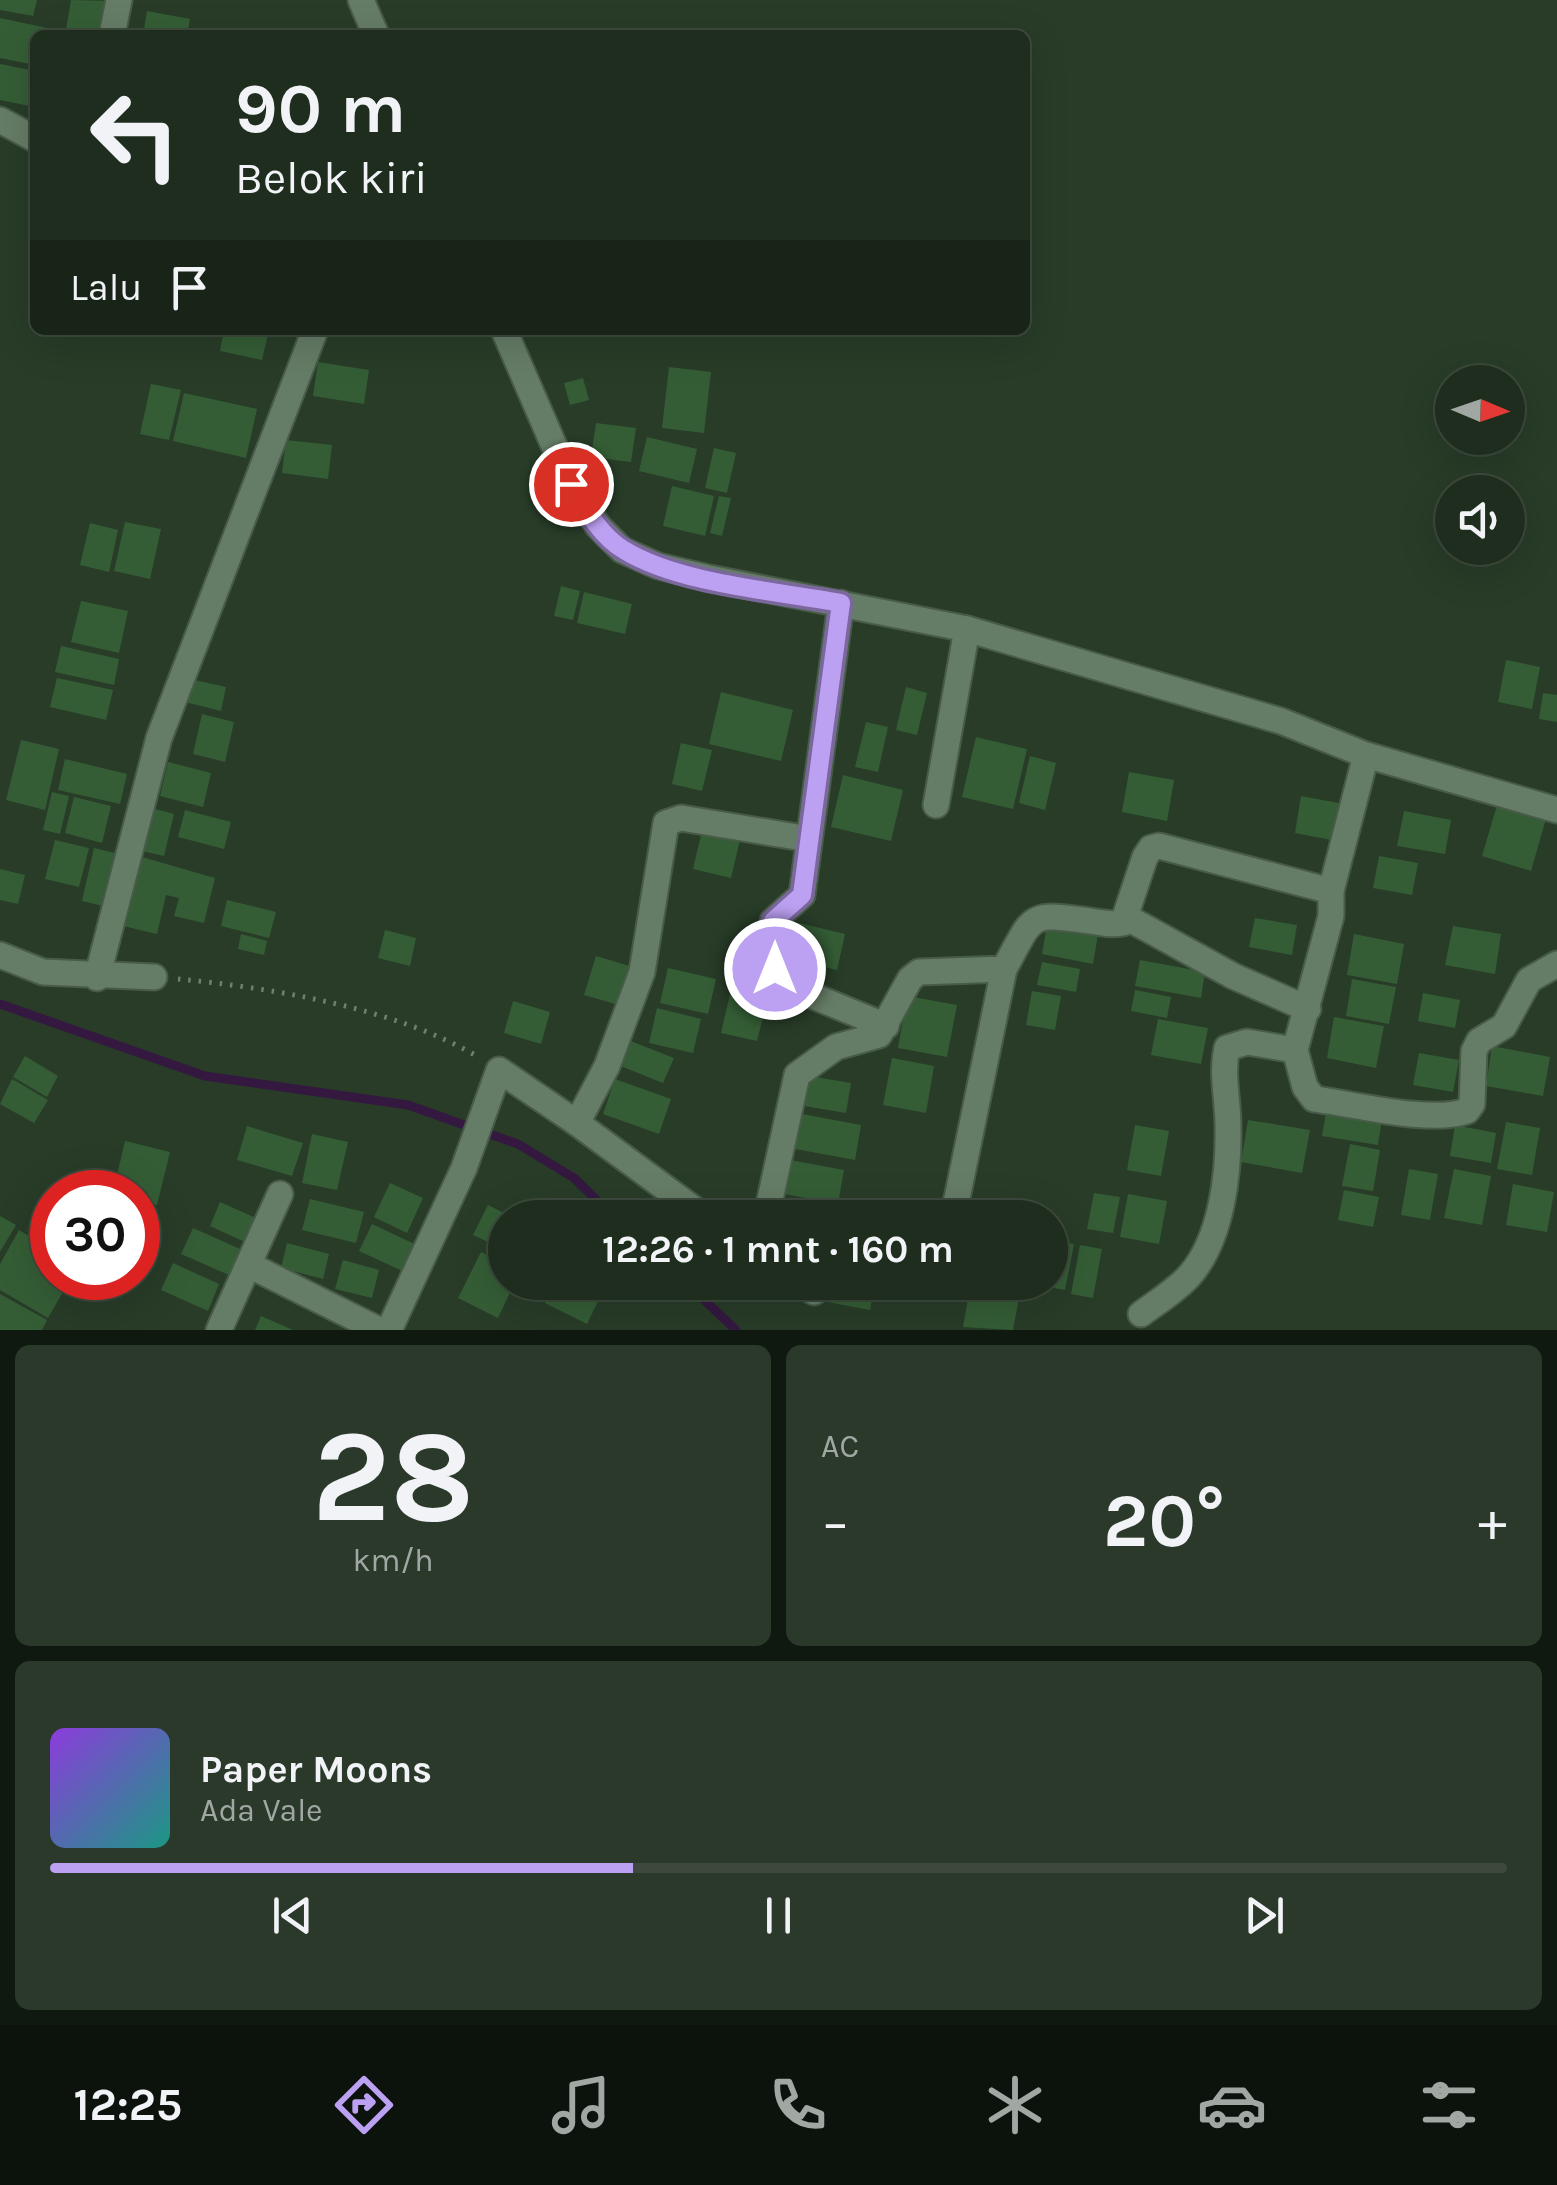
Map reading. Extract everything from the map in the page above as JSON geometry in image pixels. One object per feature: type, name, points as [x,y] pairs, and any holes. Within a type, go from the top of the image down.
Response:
[{"type":"street","points":[[113,30],[118,0]]},
{"type":"street","points":[[361,0],[374,30]]},
{"type":"street","points":[[0,120],[30,136]]},
{"type":"street","points":[[98,978],[160,738],[314,335]]},
{"type":"street","points":[[506,335],[571,484],[598,526],[622,550],[658,566],[968,629],[1282,721],[1366,755],[1557,810]]},
{"type":"street","points":[[841,603],[802,895],[773,921],[777,978],[886,1026]]},
{"type":"street","points":[[936,804],[968,629]]},
{"type":"street","points":[[1366,755],[1331,891],[1332,916],[1295,1050],[1305,1087],[1314,1099],[1455,1116],[1467,1112],[1472,1104],[1474,1050],[1479,1041],[1504,1026],[1530,980],[1556,964],[1557,980]]},
{"type":"street","points":[[576,1123],[607,1066],[642,972],[666,823],[681,818],[809,840]]},
{"type":"street","points":[[957,1200],[1004,970],[1030,922],[1050,914],[1116,925],[1126,917],[1145,857],[1151,848],[1159,846],[1331,891]]},
{"type":"street","points":[[1126,917],[1233,976],[1308,1009]]},
{"type":"street","points":[[0,955],[43,972],[98,978],[154,977]]},
{"type":"street","points":[[770,1200],[797,1075],[828,1051],[870,1041],[886,1026],[910,978],[919,972],[1004,970]]},
{"type":"street","points":[[1141,1314],[1188,1278],[1208,1251],[1217,1222],[1228,1131],[1223,1067],[1228,1048],[1247,1042],[1295,1050]]},
{"type":"street","points":[[389,1330],[474,1142],[497,1079],[576,1123],[681,1200]]},
{"type":"street","points":[[220,1330],[280,1194]]},
{"type":"street","points":[[249,1265],[379,1330]]},
{"type":"path","points":[[154,977],[251,986],[364,1013],[428,1034],[497,1079]]},
{"type":"building","points":[[0,0],[37,0],[33,16],[0,10]]},
{"type":"building","points":[[71,0],[111,1],[105,30],[66,30]]},
{"type":"building","points":[[147,11],[190,19],[188,30],[144,30]]},
{"type":"building","points":[[0,18],[57,30],[30,30],[30,64],[0,58]]},
{"type":"building","points":[[0,64],[30,70],[30,106],[0,100]]},
{"type":"building","points":[[223,335],[268,335],[262,360],[220,351]]},
{"type":"building","points":[[318,362],[369,370],[364,404],[313,396]]},
{"type":"building","points":[[669,367],[711,372],[704,433],[662,428]]},
{"type":"building","points":[[583,378],[589,400],[570,405],[564,383]]},
{"type":"building","points":[[151,384],[181,390],[169,440],[140,434]]},
{"type":"building","points":[[184,393],[257,409],[246,458],[173,441]]},
{"type":"building","points":[[596,423],[636,428],[631,462],[591,457]]},
{"type":"building","points":[[647,437],[697,449],[689,483],[639,471]]},
{"type":"building","points":[[286,440],[332,445],[328,479],[282,473]]},
{"type":"building","points":[[714,448],[736,453],[727,493],[705,488]]},
{"type":"building","points":[[672,486],[714,496],[705,536],[663,526]]},
{"type":"building","points":[[719,496],[731,498],[722,536],[710,533]]},
{"type":"building","points":[[125,522],[161,529],[150,579],[114,571]]},
{"type":"building","points":[[90,523],[118,530],[109,572],[80,565]]},
{"type":"building","points":[[561,586],[580,591],[573,620],[554,616]]},
{"type":"building","points":[[584,592],[632,604],[625,634],[577,623]]},
{"type":"building","points":[[81,601],[128,611],[119,653],[71,642]]},
{"type":"building","points":[[61,646],[119,659],[114,685],[55,672]]},
{"type":"building","points":[[1506,660],[1540,667],[1532,709],[1498,702]]},
{"type":"building","points":[[57,678],[113,690],[106,720],[50,707]]},
{"type":"building","points":[[190,679],[226,687],[221,711],[185,702]]},
{"type":"building","points":[[906,687],[927,693],[917,735],[896,730]]},
{"type":"building","points":[[721,692],[793,710],[781,761],[709,744]]},
{"type":"building","points":[[1543,693],[1557,695],[1557,722],[1539,719]]},
{"type":"building","points":[[202,714],[234,722],[225,762],[193,754]]},
{"type":"building","points":[[866,722],[888,727],[878,772],[855,767]]},
{"type":"building","points":[[976,737],[1027,749],[1013,809],[962,797]]},
{"type":"building","points":[[21,740],[59,749],[45,810],[6,800]]},
{"type":"building","points":[[681,743],[712,750],[702,791],[672,784]]},
{"type":"building","points":[[1030,756],[1056,763],[1045,810],[1019,803]]},
{"type":"building","points":[[65,759],[127,774],[120,804],[58,790]]},
{"type":"building","points":[[168,762],[211,773],[203,807],[160,796]]},
{"type":"building","points":[[1129,772],[1174,780],[1167,821],[1122,812]]},
{"type":"building","points":[[843,775],[903,790],[891,841],[831,827]]},
{"type":"building","points":[[52,792],[69,796],[60,834],[43,830]]},
{"type":"building","points":[[1301,796],[1344,804],[1337,841],[1295,833]]},
{"type":"building","points":[[74,797],[111,806],[102,843],[65,833]]},
{"type":"building","points":[[1497,805],[1546,819],[1531,871],[1482,856]]},
{"type":"building","points":[[148,807],[174,814],[164,856],[138,850]]},
{"type":"building","points":[[185,810],[231,822],[224,849],[178,837]]},
{"type":"building","points":[[1404,811],[1451,820],[1445,854],[1397,846]]},
{"type":"building","points":[[704,822],[742,831],[731,878],[693,869]]},
{"type":"building","points":[[55,840],[89,848],[79,887],[45,879]]},
{"type":"building","points":[[94,848],[123,855],[111,908],[82,901]]},
{"type":"building","points":[[135,855],[215,878],[204,923],[174,916],[179,898],[166,895],[157,934],[119,925]]},
{"type":"building","points":[[1379,856],[1418,863],[1412,895],[1373,888]]},
{"type":"building","points":[[0,869],[25,875],[18,904],[0,900]]},
{"type":"building","points":[[227,900],[276,912],[269,938],[221,926]]},
{"type":"building","points":[[1255,918],[1297,925],[1292,955],[1249,947]]},
{"type":"building","points":[[1048,919],[1099,928],[1093,964],[1042,954]]},
{"type":"building","points":[[791,921],[845,934],[837,970],[783,957]]},
{"type":"building","points":[[1453,926],[1501,934],[1495,974],[1445,965]]},
{"type":"building","points":[[385,930],[416,938],[410,966],[378,958]]},
{"type":"building","points":[[241,934],[267,941],[264,955],[238,949]]},
{"type":"building","points":[[1354,934],[1404,944],[1397,984],[1347,975]]},
{"type":"building","points":[[596,956],[633,967],[622,1006],[584,995]]},
{"type":"building","points":[[1140,960],[1205,972],[1201,998],[1135,986]]},
{"type":"building","points":[[1042,962],[1080,969],[1076,992],[1037,985]]},
{"type":"building","points":[[668,968],[716,979],[708,1014],[660,1003]]},
{"type":"building","points":[[1352,979],[1396,987],[1389,1024],[1346,1016]]},
{"type":"building","points":[[732,985],[769,994],[757,1041],[721,1033]]},
{"type":"building","points":[[1135,990],[1171,997],[1167,1018],[1131,1011]]},
{"type":"building","points":[[1032,991],[1061,996],[1055,1030],[1026,1025]]},
{"type":"building","points":[[1423,993],[1460,1000],[1455,1028],[1418,1021]]},
{"type":"building","points":[[907,996],[957,1005],[947,1057],[898,1048]]},
{"type":"building","points":[[513,1001],[550,1012],[541,1044],[504,1033]]},
{"type":"building","points":[[657,1008],[701,1019],[693,1053],[649,1043]]},
{"type":"building","points":[[1334,1017],[1384,1026],[1376,1068],[1327,1058]]},
{"type":"building","points":[[1158,1019],[1208,1028],[1201,1064],[1151,1055]]},
{"type":"building","points":[[628,1040],[674,1058],[663,1083],[618,1065]]},
{"type":"building","points":[[1492,1046],[1550,1057],[1543,1096],[1486,1086]]},
{"type":"building","points":[[1419,1053],[1459,1060],[1453,1092],[1413,1085]]},
{"type":"building","points":[[25,1056],[58,1076],[47,1097],[13,1077]]},
{"type":"building","points":[[892,1058],[934,1066],[926,1113],[883,1105]]},
{"type":"building","points":[[803,1075],[851,1083],[846,1113],[798,1105]]},
{"type":"building","points":[[12,1079],[48,1100],[34,1123],[0,1104]]},
{"type":"building","points":[[615,1079],[671,1099],[659,1134],[603,1114]]},
{"type":"building","points":[[1328,1102],[1383,1112],[1378,1145],[1322,1136]]},
{"type":"building","points":[[797,1113],[861,1125],[855,1160],[790,1148]]},
{"type":"building","points":[[1248,1120],[1310,1130],[1302,1173],[1241,1162]]},
{"type":"building","points":[[1506,1122],[1540,1128],[1532,1175],[1497,1169]]},
{"type":"building","points":[[1135,1125],[1169,1131],[1161,1176],[1127,1170]]},
{"type":"building","points":[[1455,1125],[1496,1133],[1491,1163],[1450,1156]]},
{"type":"building","points":[[247,1126],[303,1143],[292,1176],[237,1160]]},
{"type":"building","points":[[312,1134],[348,1142],[337,1190],[302,1183]]},
{"type":"building","points":[[125,1141],[170,1152],[160,1193],[160,1170],[118,1170]]},
{"type":"building","points":[[1350,1144],[1380,1150],[1373,1191],[1342,1186]]},
{"type":"building","points":[[785,1159],[844,1170],[839,1200],[779,1193]]},
{"type":"building","points":[[1409,1169],[1438,1174],[1430,1220],[1401,1215]]},
{"type":"building","points":[[1454,1169],[1491,1176],[1482,1225],[1444,1218]]},
{"type":"building","points":[[390,1183],[423,1198],[407,1233],[374,1217]]},
{"type":"building","points":[[1513,1184],[1554,1192],[1547,1232],[1506,1225]]},
{"type":"building","points":[[1344,1190],[1379,1197],[1373,1227],[1338,1220]]},
{"type":"building","points":[[1094,1193],[1120,1197],[1113,1233],[1087,1229]]},
{"type":"building","points":[[1128,1194],[1167,1201],[1159,1244],[1120,1237]]},
{"type":"building","points":[[310,1199],[364,1212],[356,1243],[302,1230]]},
{"type":"building","points":[[220,1202],[256,1218],[245,1242],[210,1226]]},
{"type":"building","points":[[488,1205],[488,1242],[473,1235]]},
{"type":"building","points":[[0,1216],[16,1225],[0,1252]]},
{"type":"building","points":[[372,1224],[423,1248],[411,1275],[359,1251]]},
{"type":"building","points":[[193,1228],[240,1249],[229,1275],[181,1254]]},
{"type":"building","points":[[19,1230],[30,1237],[30,1300],[58,1300],[48,1318],[0,1290],[0,1264]]},
{"type":"building","points":[[287,1243],[329,1254],[323,1279],[281,1268]]},
{"type":"building","points":[[1068,1243],[1074,1244],[1068,1275]]},
{"type":"building","points":[[1080,1245],[1102,1249],[1093,1298],[1071,1294]]},
{"type":"building","points":[[481,1252],[488,1256],[488,1300],[506,1300],[498,1318],[458,1298]]},
{"type":"building","points":[[343,1260],[379,1270],[372,1298],[335,1289]]},
{"type":"building","points":[[173,1263],[219,1284],[208,1311],[161,1290]]},
{"type":"building","points":[[0,1294],[47,1320],[42,1330],[0,1330]]},
{"type":"building","points":[[546,1300],[599,1300],[587,1324],[545,1303]]},
{"type":"building","points":[[822,1300],[872,1300],[870,1310]]},
{"type":"building","points":[[968,1300],[1019,1300],[1013,1330],[963,1327]]},
{"type":"building","points":[[261,1316],[293,1330],[255,1330]]},
{"type":"waterway","points":[[0,1004],[205,1076],[408,1105],[518,1144],[574,1178],[597,1200]]},
{"type":"waterway","points":[[704,1300],[736,1330]]},
{"type":"route","points":[[571,484],[598,526],[622,550],[658,566],[841,603],[802,895],[773,921],[775,969]]}]
